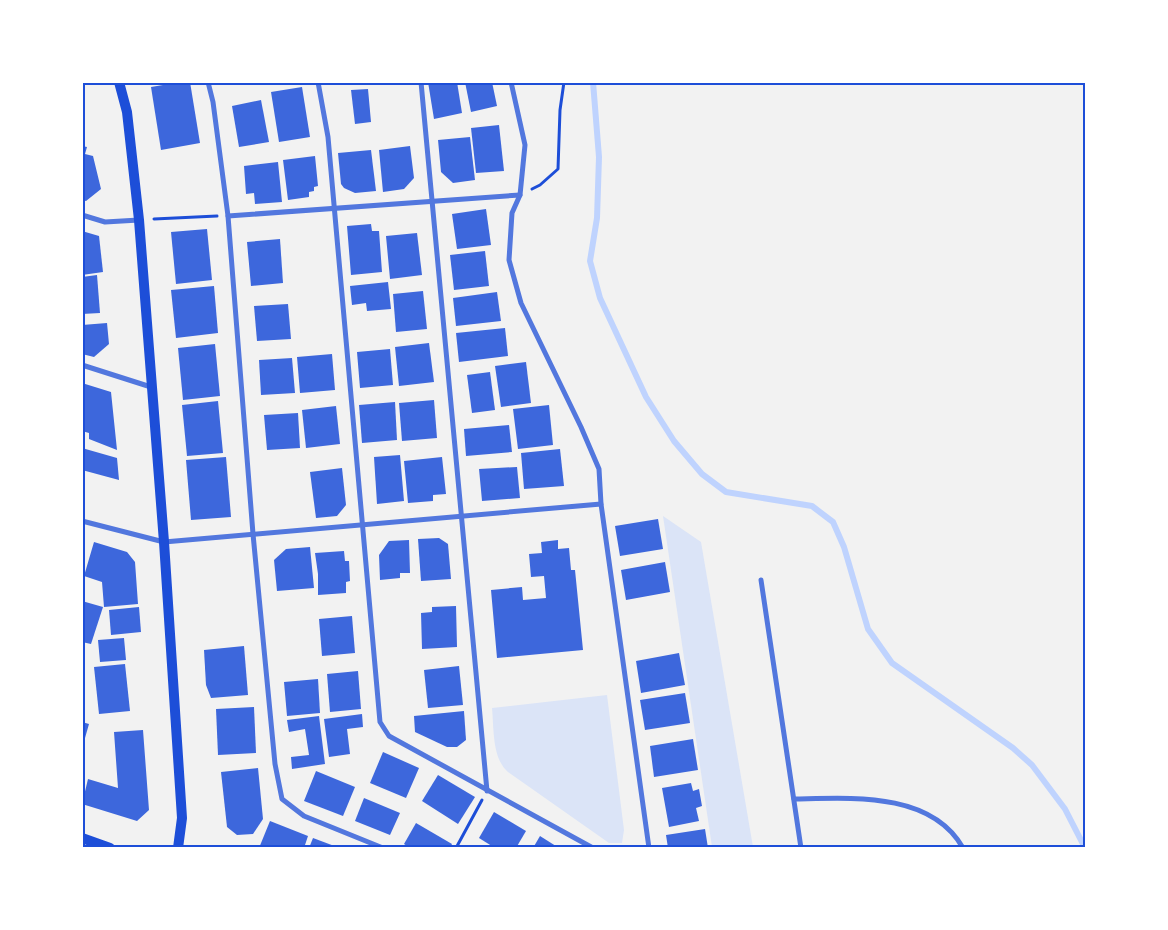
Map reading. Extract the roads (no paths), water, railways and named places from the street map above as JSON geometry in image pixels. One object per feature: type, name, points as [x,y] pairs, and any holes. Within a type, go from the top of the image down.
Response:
[{"type":"main road","points":[[119,82],[127,112],[139,220],[164,542],[182,818],[178,848]]},
{"type":"main road","points":[[82,838],[110,848]]},
{"type":"street","points":[[208,82],[213,102],[228,216],[252,534],[275,764],[282,798],[304,816],[383,848]]},
{"type":"street","points":[[318,82],[328,136],[380,722],[389,736],[593,848]]},
{"type":"street","points":[[421,82],[434,201],[487,791]]},
{"type":"street","points":[[511,82],[525,145],[520,195],[512,213],[509,260],[521,303],[582,426],[599,469],[601,504],[649,848]]},
{"type":"street","points":[[228,216],[520,195]]},
{"type":"street","points":[[82,215],[105,222],[139,220]]},
{"type":"street","points":[[82,365],[151,387]]},
{"type":"street","points":[[82,521],[164,542],[601,504]]},
{"type":"street","points":[[761,580],[801,848]]},
{"type":"street","points":[[794,799],[863,798],[900,805],[934,817],[955,834],[963,848]]},
{"type":"waterway","points":[[593,82],[599,157],[597,218],[590,261],[600,298],[646,397],[674,441],[702,474],[726,492],[812,506],[833,522],[844,547],[868,629],[892,663],[1013,748],[1032,765],[1065,809],[1085,848]]}]
